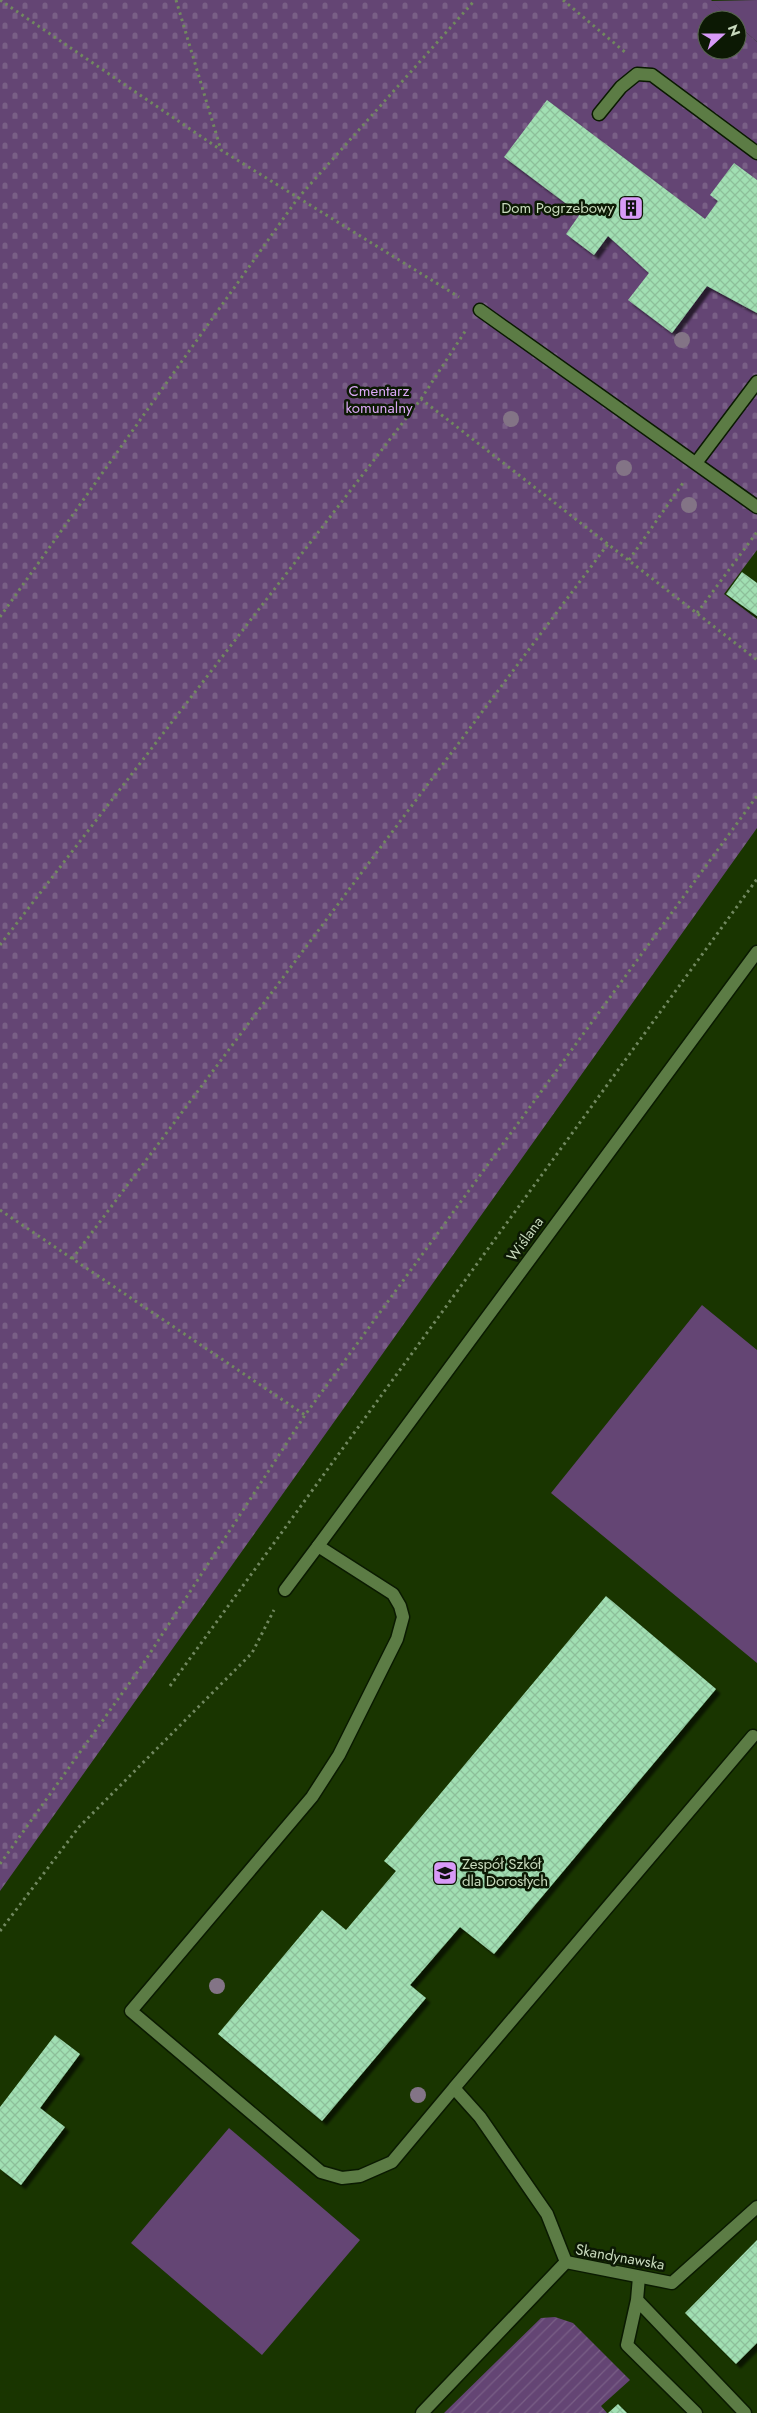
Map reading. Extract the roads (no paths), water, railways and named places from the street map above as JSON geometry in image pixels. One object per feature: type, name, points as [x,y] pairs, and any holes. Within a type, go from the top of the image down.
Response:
[{"type":"street","points":[[599,114],[621,87],[638,74],[652,75],[757,153]]},
{"type":"street","points":[[480,310],[757,507]]},
{"type":"street","points":[[696,464],[757,382]]},
{"type":"street","name":"Wiślana","points":[[285,1590],[757,952]]},
{"type":"street","points":[[318,1546],[393,1594],[400,1606],[403,1617],[397,1639],[339,1755],[312,1797],[131,2011],[321,2172],[342,2178],[360,2176],[392,2162],[753,1736]]},
{"type":"street","points":[[454,2088],[480,2117],[547,2214],[566,2262]]},
{"type":"street","name":"Skandynawska","points":[[422,2413],[566,2262],[672,2283],[757,2208]]},
{"type":"street","points":[[639,2276],[637,2300],[627,2345],[696,2413]]},
{"type":"street","points":[[637,2300],[746,2413]]},
{"type":"place","name":"Dom Pogrzebowy","points":[[631,208]]},
{"type":"place","name":"Zespół Szkół dla Dorosłych","points":[[445,1873]]},
{"type":"park label","name":"Cmentarz komunalny","points":[[379,400]]}]
